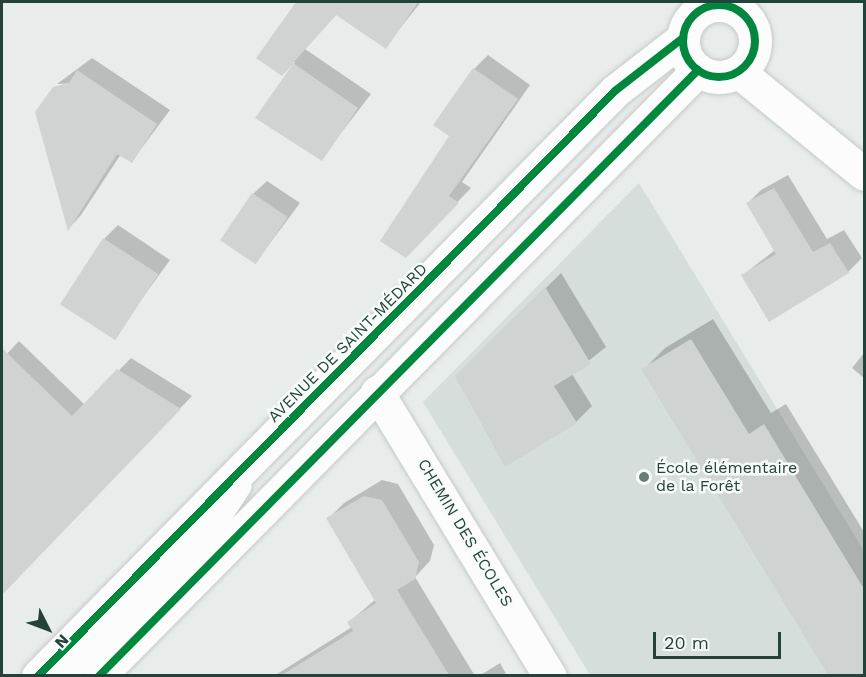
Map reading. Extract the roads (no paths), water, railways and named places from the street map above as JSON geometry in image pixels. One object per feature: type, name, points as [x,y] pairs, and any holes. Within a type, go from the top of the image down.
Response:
[{"type":"main road","points":[[711,4],[758,11],[755,42],[747,64],[738,72],[718,78],[698,70],[687,56],[683,38],[692,18],[711,4]]},
{"type":"main road","name":"AVENUE DE SAINT-MÉDARD","points":[[38,675],[615,91],[683,38]]},
{"type":"main road","points":[[99,675],[698,70]]},
{"type":"main road","points":[[738,72],[864,174]]},
{"type":"main road","name":"CHEMIN DES ÉCOLES","points":[[350,360],[377,392],[550,675]]},
{"type":"lane","points":[[67,675],[217,524],[274,436]]},
{"type":"place","name":"École élémentaire de la Forêt","points":[[644,477]]}]
